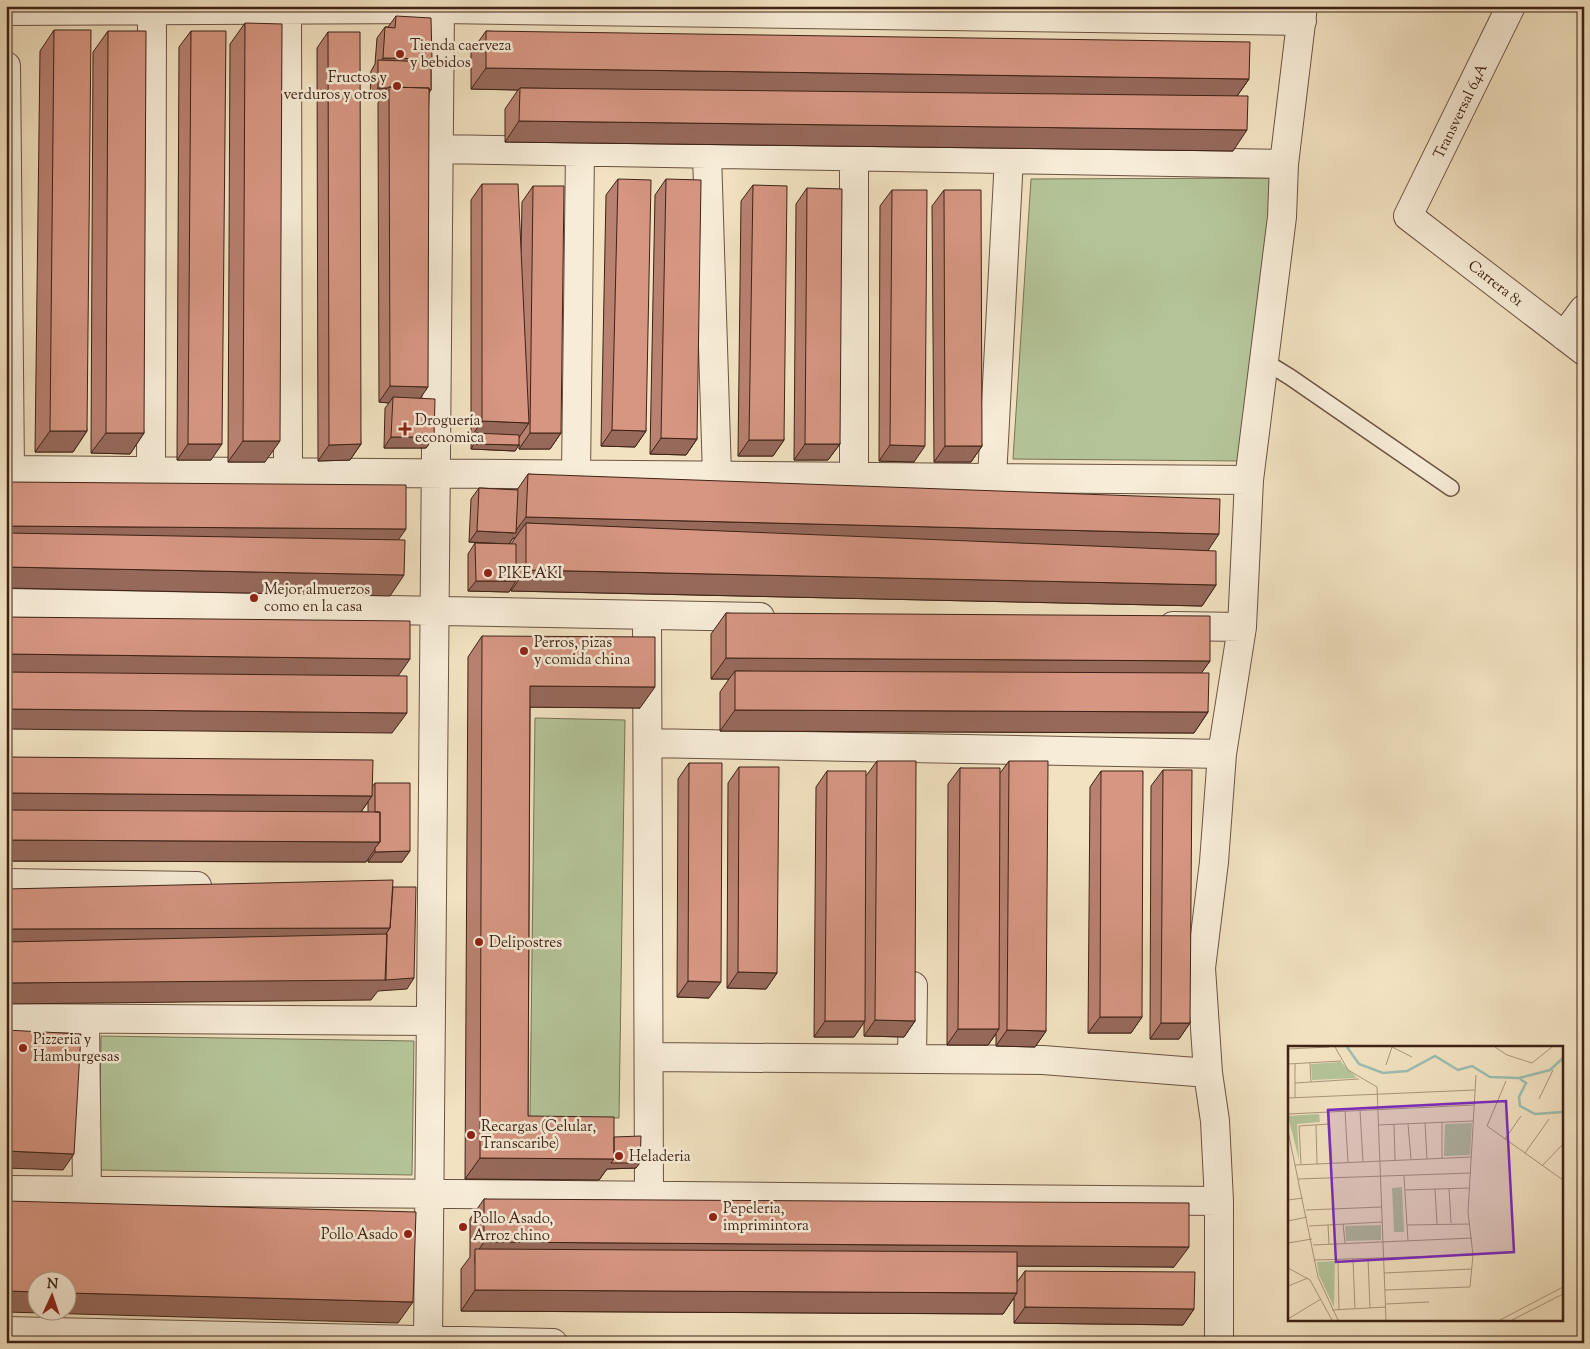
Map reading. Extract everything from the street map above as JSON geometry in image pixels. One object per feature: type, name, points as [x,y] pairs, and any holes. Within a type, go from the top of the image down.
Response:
[{"type":"street","name":"Transversal 64A","points":[[1408,216],[1511,6]]},
{"type":"street","points":[[428,1342],[430,1021],[422,888],[435,611],[440,8]]},
{"type":"street","points":[[6,11],[440,8],[1302,14],[1284,164],[1282,217],[1249,480],[1242,627],[1222,754],[1214,862],[1201,968],[1208,1073],[1215,1121],[1219,1201],[1219,1343]]},
{"type":"street","points":[[151,471],[152,10]]},
{"type":"street","points":[[287,10],[288,472]]},
{"type":"street","points":[[6,66],[8,470],[1249,480]]},
{"type":"street","points":[[438,149],[1284,164]]},
{"type":"street","points":[[576,474],[580,152]]},
{"type":"street","points":[[707,154],[717,475]]},
{"type":"street","points":[[854,156],[854,477]]},
{"type":"street","points":[[992,478],[1008,158]]},
{"type":"street","name":"Carrera 81","points":[[1408,216],[1574,343]]},
{"type":"street","points":[[1574,343],[1584,309]]},
{"type":"street","points":[[6,603],[786,618]]},
{"type":"street","points":[[647,615],[649,1196]]},
{"type":"street","points":[[1153,625],[1242,627]]},
{"type":"street","points":[[648,742],[915,747],[1043,760],[1222,754]]},
{"type":"street","points":[[915,747],[915,776]]},
{"type":"street","points":[[6,883],[224,886]]},
{"type":"street","points":[[912,1059],[913,961]]},
{"type":"street","points":[[6,1018],[430,1021]]},
{"type":"street","points":[[84,1018],[87,1191]]},
{"type":"street","points":[[649,1057],[912,1059],[1043,1050],[1208,1073]]},
{"type":"street","points":[[6,1190],[1219,1201]]},
{"type":"street","points":[[13,1335],[150,1339],[553,1343]]},
{"type":"lane","points":[[1264,361],[1451,488]]},
{"type":"green space","points":[[1273,178],[1239,461],[1013,459],[1031,179]]},
{"type":"green space","points":[[535,718],[625,720],[619,1118],[530,1117]]},
{"type":"green space","points":[[101,1036],[414,1041],[412,1175],[99,1170]]},
{"type":"building","name":"Tienda caerveza y bebidos","points":[[396,16],[431,18],[432,59],[383,58],[385,27],[395,28]]},
{"type":"building","points":[[245,23],[282,24],[280,441],[243,441]]},
{"type":"building","points":[[54,30],[91,30],[87,431],[50,431]]},
{"type":"building","points":[[108,31],[146,31],[144,433],[106,433]]},
{"type":"building","points":[[191,31],[226,31],[222,444],[188,444]]},
{"type":"building","points":[[486,31],[1250,42],[1249,79],[486,68]]},
{"type":"building","points":[[328,32],[360,32],[361,444],[329,445]]},
{"type":"building","points":[[378,60],[431,62],[431,90],[429,88],[378,88]]},
{"type":"building","points":[[389,87],[429,88],[428,387],[390,386]]},
{"type":"building","points":[[520,88],[1248,96],[1247,130],[519,121]]},
{"type":"building","points":[[618,179],[651,180],[646,431],[612,430]]},
{"type":"building","points":[[666,179],[701,180],[697,439],[661,438]]},
{"type":"building","points":[[482,184],[518,184],[529,423],[482,421]]},
{"type":"building","points":[[753,185],[787,186],[784,440],[749,440]]},
{"type":"building","points":[[533,186],[564,186],[561,433],[530,433]]},
{"type":"building","points":[[807,188],[842,189],[840,444],[805,444]]},
{"type":"building","points":[[892,190],[927,190],[925,446],[890,445]]},
{"type":"building","points":[[944,190],[981,190],[982,446],[945,446]]},
{"type":"building","points":[[393,397],[435,399],[434,437],[391,437]]},
{"type":"building","points":[[475,433],[519,435],[519,445],[474,444]]},
{"type":"building","points":[[528,474],[1220,499],[1219,534],[526,517]]},
{"type":"building","points":[[6,482],[406,485],[406,529],[6,526]]},
{"type":"building","points":[[479,488],[518,490],[516,533],[477,531]]},
{"type":"building","points":[[526,523],[1216,551],[1216,585],[526,570]]},
{"type":"building","points":[[6,533],[405,540],[404,575],[6,567]]},
{"type":"building","points":[[475,543],[516,544],[516,581],[476,581]]},
{"type":"building","points":[[726,613],[1210,616],[1210,661],[726,658]]},
{"type":"building","points":[[6,617],[410,621],[410,659],[6,654]]},
{"type":"building","points":[[482,636],[655,637],[655,687],[530,686],[528,1116],[614,1117],[614,1159],[480,1158]]},
{"type":"building","points":[[735,671],[1209,673],[1208,712],[735,710]]},
{"type":"building","points":[[6,672],[407,676],[407,713],[6,709]]},
{"type":"building","points":[[6,757],[373,760],[372,796],[6,793]]},
{"type":"building","points":[[877,761],[916,761],[915,1021],[875,1020]]},
{"type":"building","points":[[1009,761],[1048,761],[1046,1031],[1007,1030]]},
{"type":"building","points":[[689,763],[722,763],[721,982],[688,981]]},
{"type":"building","points":[[739,767],[779,767],[777,973],[738,972]]},
{"type":"building","points":[[960,768],[1000,768],[999,1029],[958,1029]]},
{"type":"building","points":[[1163,770],[1192,770],[1190,1023],[1161,1023]]},
{"type":"building","points":[[827,771],[866,771],[865,1021],[825,1021]]},
{"type":"building","points":[[1101,771],[1143,771],[1142,1017],[1100,1017]]},
{"type":"building","points":[[375,783],[410,783],[410,851],[375,852],[375,848],[380,842],[380,812],[375,812]]},
{"type":"building","points":[[6,810],[380,812],[380,842],[6,840]]},
{"type":"building","points":[[393,880],[390,928],[6,929],[6,889]]},
{"type":"building","points":[[393,887],[416,887],[414,978],[385,980],[386,934],[390,928]]},
{"type":"building","points":[[387,934],[386,980],[6,983],[6,942]]},
{"type":"building","points":[[6,1030],[81,1034],[74,1154],[6,1151]]},
{"type":"building","points":[[641,1136],[640,1163],[611,1163],[614,1159],[614,1137]]},
{"type":"building","points":[[484,1199],[1189,1203],[1189,1247],[484,1242]]},
{"type":"building","points":[[6,1201],[416,1212],[413,1302],[78,1293],[78,1272],[28,1272],[28,1292],[6,1291]]},
{"type":"building","points":[[475,1249],[1017,1252],[1017,1293],[475,1290]]},
{"type":"building","points":[[1025,1271],[1195,1272],[1194,1309],[1025,1307]]},
{"type":"building","points":[[512,1341],[860,1343],[512,1343]]},
{"type":"building","points":[[87,1342],[87,1343],[48,1343]]},
{"type":"place","name":"Tienda caerveza y bebidos","points":[[400,54]]},
{"type":"place","name":"Fructos y verduros y otros","points":[[397,86]]},
{"type":"place","name":"Droguería economica","points":[[405,429]]},
{"type":"place","name":"PIKE AKI","points":[[488,573]]},
{"type":"place","name":"Mejor almuerzos como en la casa","points":[[254,598]]},
{"type":"place","name":"Perros, pizas y comida china","points":[[524,651]]},
{"type":"place","name":"Delipostres","points":[[479,942]]},
{"type":"place","name":"Pizzeria y Hamburgesas","points":[[23,1048]]},
{"type":"place","name":"Recargas (Celular, Transcaribe)","points":[[471,1135]]},
{"type":"place","name":"Heladeria","points":[[619,1156]]},
{"type":"place","name":"Pepeleria, imprimintora","points":[[713,1217]]},
{"type":"place","name":"Pollo Asado, Arroz chino","points":[[463,1227]]},
{"type":"place","name":"Pollo Asado","points":[[408,1234]]}]
